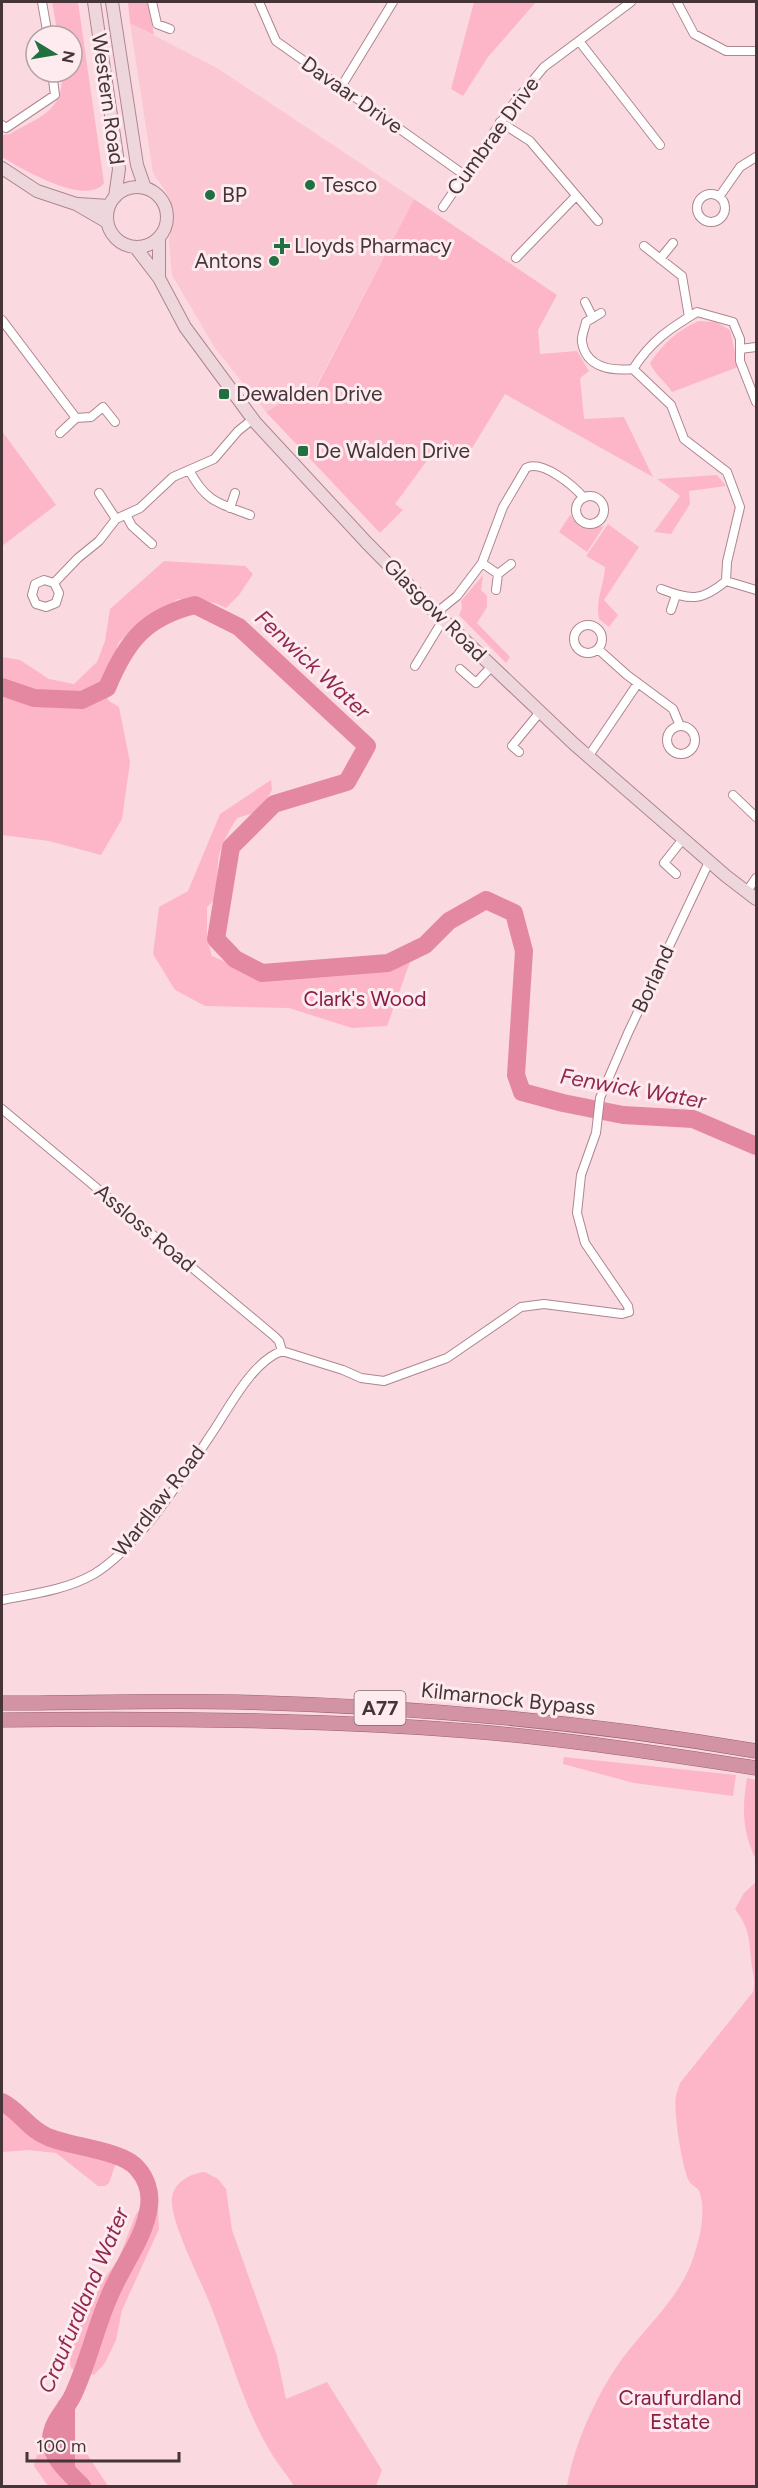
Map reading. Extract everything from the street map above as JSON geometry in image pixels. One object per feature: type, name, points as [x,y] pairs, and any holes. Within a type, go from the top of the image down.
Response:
[{"type":"highway","name":"Kilmarnock Bypass","points":[[2,1703],[238,1702],[372,1708],[540,1722],[756,1751]]},
{"type":"highway","name":"Kilmarnock Bypass","points":[[2,1720],[224,1719],[444,1729],[633,1749],[756,1768]]},
{"type":"main road","name":"Western Road","points":[[94,2],[119,169],[112,201]]},
{"type":"main road","name":"Western Road","points":[[112,2],[137,165],[145,188]]},
{"type":"main road","points":[[2,168],[38,191],[76,204],[107,222],[114,237],[128,246],[136,248],[152,243],[159,238],[167,222],[166,212],[156,194],[145,188],[126,189],[112,201],[76,204]]},
{"type":"main road","points":[[107,222],[112,201]]},
{"type":"main road","name":"Glasgow Road","points":[[159,238],[159,278]]},
{"type":"main road","name":"Glasgow Road","points":[[136,248],[159,278],[185,327],[253,419],[367,543],[588,757],[709,862],[752,895]]},
{"type":"street","points":[[42,2],[46,24]]},
{"type":"street","points":[[152,2],[157,24],[170,29]]},
{"type":"street","name":"Davaar Drive","points":[[259,2],[276,41],[463,174]]},
{"type":"street","points":[[341,87],[393,2]]},
{"type":"street","points":[[613,2],[618,11]]},
{"type":"street","name":"Cumbrae Drive","points":[[443,207],[500,122],[544,67],[631,2]]},
{"type":"street","points":[[677,2],[694,34],[726,51],[756,51]]},
{"type":"street","points":[[579,41],[660,145]]},
{"type":"street","points":[[2,125],[6,128],[55,95],[54,84]]},
{"type":"street","points":[[500,122],[530,141],[598,221]]},
{"type":"street","points":[[719,196],[740,167],[756,156]]},
{"type":"street","points":[[516,258],[576,196]]},
{"type":"street","points":[[660,259],[673,243]]},
{"type":"street","points":[[644,246],[682,276],[689,317]]},
{"type":"street","points":[[585,302],[597,316],[586,322],[582,341],[591,360],[608,370],[633,369],[671,405],[684,439],[727,472],[740,507],[727,562],[726,581]]},
{"type":"street","points":[[633,369],[667,330],[697,312],[733,322],[740,339],[740,361],[756,402]]},
{"type":"street","points":[[2,320],[76,418]]},
{"type":"street","points":[[740,349],[756,347]]},
{"type":"street","points":[[60,433],[76,418],[91,417],[103,407],[115,422]]},
{"type":"street","points":[[54,583],[78,558],[99,541],[116,519],[140,508],[173,477],[214,459],[238,431],[253,419]]},
{"type":"street","points":[[415,666],[440,616],[482,563],[502,507],[526,468],[531,465],[573,484],[584,498]]},
{"type":"street","points":[[189,470],[202,493],[215,502],[250,515]]},
{"type":"street","points":[[99,493],[116,519]]},
{"type":"street","points":[[230,508],[235,493]]},
{"type":"street","points":[[126,514],[132,526],[152,544]]},
{"type":"street","points":[[482,563],[498,574]]},
{"type":"street","points":[[496,590],[498,574],[511,564]]},
{"type":"street","points":[[726,581],[756,590]]},
{"type":"street","points":[[661,589],[687,599],[704,596],[726,581]]},
{"type":"street","points":[[671,610],[676,595]]},
{"type":"street","points":[[598,649],[673,709],[680,726]]},
{"type":"street","points":[[460,669],[476,683],[492,666]]},
{"type":"street","points":[[588,757],[638,683]]},
{"type":"street","points":[[519,752],[512,746],[540,712]]},
{"type":"street","points":[[733,795],[756,817]]},
{"type":"street","points":[[676,874],[664,863],[683,839]]},
{"type":"street","name":"Borland","points":[[282,1352],[343,1370],[361,1378],[384,1381],[447,1358],[515,1310],[527,1305],[622,1314],[629,1312],[628,1306],[585,1243],[578,1213],[581,1175],[596,1133],[600,1098],[628,1033],[709,862]]},
{"type":"street","points":[[752,895],[756,878]]},
{"type":"street","name":"Assloss Road","points":[[2,1109],[274,1336],[279,1341],[282,1352]]},
{"type":"street","name":"Wardlaw Road","points":[[2,1600],[67,1586],[94,1574],[115,1559],[168,1497],[243,1386],[263,1364],[282,1352]]},
{"type":"shaded area","points":[[130,23],[217,68],[414,199],[315,388],[307,386],[266,412],[215,348],[172,275],[169,241],[174,210],[167,193],[153,173]]},
{"type":"green space","points":[[52,2],[78,2],[81,24],[56,24]]},
{"type":"green space","points":[[128,2],[148,2],[154,35],[130,23]]},
{"type":"green space","points":[[474,2],[536,2],[488,57],[463,96],[451,89]]},
{"type":"green space","points":[[84,44],[104,183],[95,189],[83,191],[54,184],[2,157],[2,135],[10,134],[48,111],[59,96],[62,85],[84,84]]},
{"type":"green space","points":[[414,199],[557,295],[538,330],[540,354],[577,351],[589,371],[580,378],[584,419],[624,417],[653,477],[505,394],[466,458],[437,447],[395,504],[403,510],[380,533],[266,412],[308,386],[316,388]]},
{"type":"green space","points":[[699,321],[716,322],[730,330],[738,367],[672,392],[650,363],[671,338]]},
{"type":"green space","points":[[2,431],[56,505],[2,546]]},
{"type":"green space","points":[[717,475],[726,486],[689,491],[690,504],[671,534],[654,532],[680,496],[657,479]]},
{"type":"green space","points":[[570,515],[578,525],[585,529],[604,526],[587,552],[559,532]]},
{"type":"green space","points":[[608,524],[639,547],[604,600],[618,615],[609,627],[599,619],[598,612],[605,567],[586,556]]},
{"type":"green space","points":[[164,561],[245,566],[253,574],[239,595],[226,608],[215,603],[178,599],[141,621],[119,642],[111,664],[100,683],[109,701],[119,707],[130,762],[122,819],[101,855],[49,841],[2,835],[2,657],[20,660],[49,679],[74,684],[97,662],[105,641],[110,609]]},
{"type":"green space","points":[[483,575],[481,590],[487,596],[487,607],[477,623],[510,657],[506,663],[459,615],[462,608],[461,601]]},
{"type":"green space","name":"Clark's Wood","points":[[271,780],[272,790],[260,811],[237,818],[221,847],[218,863],[218,896],[207,907],[207,939],[212,956],[255,975],[291,979],[337,972],[382,971],[410,962],[387,1026],[352,1028],[289,1008],[205,1006],[175,990],[153,954],[159,907],[188,891],[220,814]]},
{"type":"green space","points":[[564,1757],[736,1775],[733,1796],[634,1783],[563,1764]]},
{"type":"green space","points":[[747,1778],[756,1780],[756,1860],[744,1820]]},
{"type":"green space","name":"Craufurdland Estate","points":[[756,1882],[756,2486],[567,2486],[579,2440],[599,2396],[626,2354],[682,2283],[696,2249],[701,2228],[701,2197],[699,2191],[689,2181],[681,2152],[676,2096],[680,2083],[753,1992],[754,1978],[749,1939],[746,1927],[735,1909],[744,1893]]},
{"type":"green space","points":[[2,2102],[29,2127],[42,2135],[63,2143],[118,2157],[109,2183],[105,2186],[98,2186],[56,2153],[28,2150],[2,2152]]},
{"type":"green space","points":[[205,2172],[218,2179],[226,2189],[232,2230],[277,2356],[286,2399],[327,2382],[382,2470],[376,2486],[294,2486],[263,2439],[246,2403],[212,2309],[181,2237],[172,2208],[173,2192],[176,2187],[189,2176]]},
{"type":"green space","points":[[150,2202],[158,2208],[159,2229],[122,2310],[116,2340],[105,2363],[94,2375],[75,2371],[71,2368],[68,2346],[103,2280],[118,2260],[136,2214],[145,2203]]},
{"type":"green space","points":[[54,2441],[73,2443],[85,2451],[108,2486],[48,2486],[34,2466],[40,2450],[45,2444]]},
{"type":"waterway","name":"Fenwick Water","points":[[2,687],[34,698],[82,700],[107,688],[122,657],[139,634],[150,624],[178,610],[195,605],[239,627],[367,746],[347,782],[274,804],[231,847],[216,939],[235,959],[262,973],[388,963],[425,945],[449,921],[486,900],[514,913],[524,951],[516,1075],[522,1092],[623,1115],[693,1119],[756,1146]]},
{"type":"waterway","name":"Craufurdland Water","points":[[2,2102],[41,2134],[108,2153],[130,2162],[140,2172],[148,2190],[149,2206],[143,2230],[109,2297],[73,2395],[52,2433],[52,2446],[57,2459],[82,2486]]},
{"type":"waterway","points":[[66,2406],[66,2467]]},
{"type":"place","name":"Tesco","points":[[310,185]]},
{"type":"place","name":"BP","points":[[210,195]]},
{"type":"place","name":"Lloyds Pharmacy","points":[[282,246]]},
{"type":"place","name":"Antons","points":[[274,261]]},
{"type":"place","name":"Dewalden Drive","points":[[224,394]]},
{"type":"place","name":"De Walden Drive","points":[[303,451]]}]
